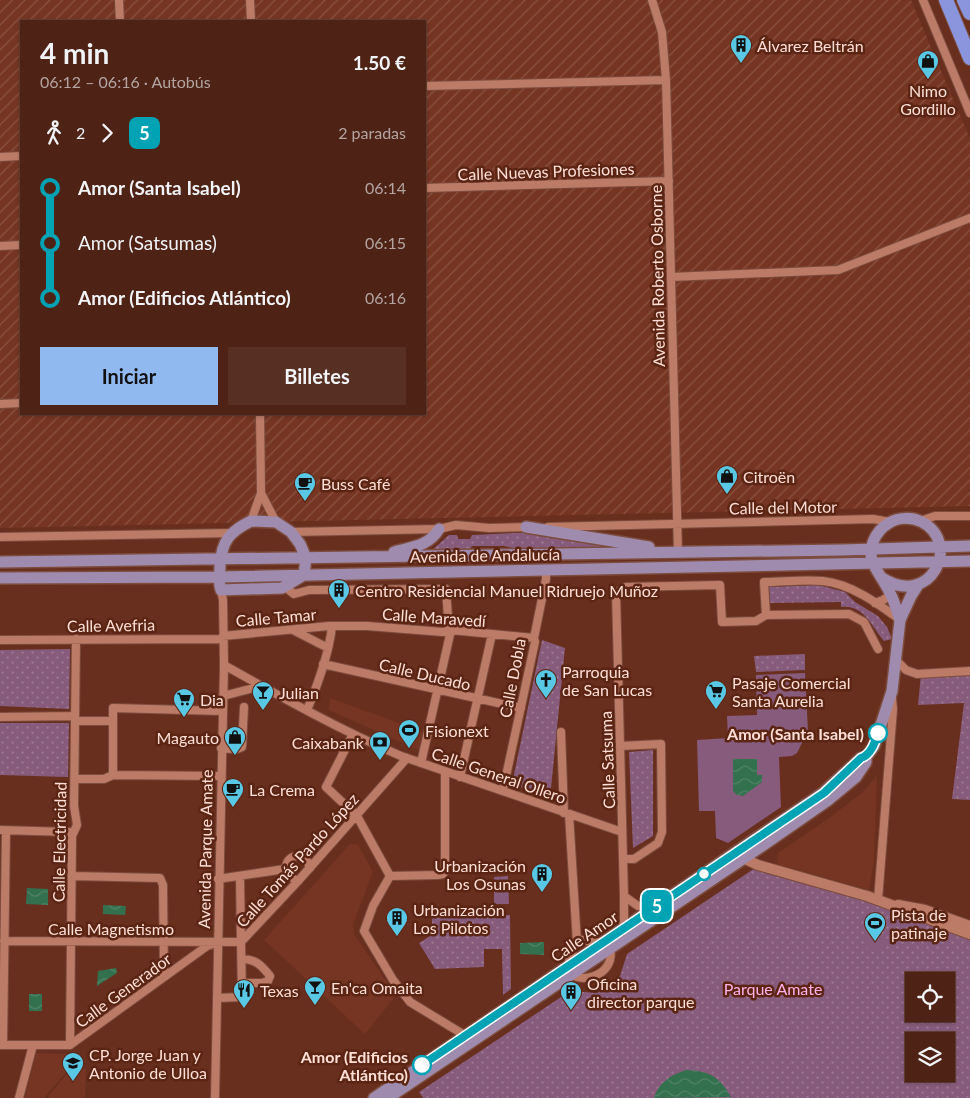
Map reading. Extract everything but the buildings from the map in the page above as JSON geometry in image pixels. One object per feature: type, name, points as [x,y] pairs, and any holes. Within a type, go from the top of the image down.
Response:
[{"type":"highway","points":[[946,0],[970,58]]},
{"type":"highway","points":[[964,0],[970,13]]},
{"type":"main road","points":[[873,563],[871,549],[875,537],[890,522],[903,518],[920,521],[928,526],[937,537],[940,547],[939,562]]},
{"type":"main road","points":[[251,521],[276,522],[291,532],[300,544],[306,558],[304,575],[285,587],[238,589],[222,595],[219,577],[223,545],[237,528],[251,521]]},
{"type":"main road","points":[[526,527],[678,552]]},
{"type":"main road","points":[[378,557],[420,545],[433,539],[439,529]]},
{"type":"main road","name":"Avenida de Andalucía","points":[[0,562],[970,546]]},
{"type":"main road","name":"Avenida de Andalucía","points":[[0,578],[219,577],[970,561]]},
{"type":"main road","name":"Calle Amor","points":[[374,1098],[466,1036],[610,945],[741,854],[824,793],[861,758],[866,757],[874,746],[892,691],[900,620],[911,596],[918,586],[930,577],[939,562]]},
{"type":"main road","name":"Calle Amor","points":[[873,563],[891,594],[900,620]]},
{"type":"main road","points":[[882,578],[893,585],[904,588],[918,586]]},
{"type":"main road","name":"Calle Amor","points":[[610,945],[622,929],[741,854]]},
{"type":"main road","name":"Calle Amor","points":[[388,1098],[570,970]]},
{"type":"street","points":[[119,0],[120,20]]},
{"type":"street","points":[[250,0],[251,20]]},
{"type":"street","name":"Avenida Roberto Osborne","points":[[652,0],[662,32],[666,80],[678,552]]},
{"type":"street","points":[[923,0],[970,113]]},
{"type":"street","points":[[426,86],[666,80]]},
{"type":"street","points":[[0,157],[20,156]]},
{"type":"street","name":"Calle Nuevas Profesiones","points":[[426,188],[668,181]]},
{"type":"street","points":[[671,277],[838,270],[970,218]]},
{"type":"street","points":[[0,246],[20,245]]},
{"type":"street","points":[[0,404],[20,403]]},
{"type":"street","points":[[251,521],[261,493],[260,415]]},
{"type":"street","points":[[261,493],[276,522]]},
{"type":"street","points":[[920,521],[934,516],[970,516]]},
{"type":"street","name":"Calle del Motor","points":[[291,532],[439,529],[456,525],[489,528],[873,519],[890,522]]},
{"type":"street","points":[[0,537],[233,533]]},
{"type":"street","name":"Calle Dobla","points":[[503,790],[535,642],[534,638],[546,579],[546,570]]},
{"type":"street","points":[[878,649],[864,622],[849,614],[766,615],[764,582],[823,581],[850,589],[900,620]]},
{"type":"street","name":"Calle Satsuma","points":[[570,970],[580,977],[592,978],[600,975],[606,968],[610,958],[610,945],[622,929],[624,921],[616,593],[626,587],[720,585],[722,622],[756,621],[766,615]]},
{"type":"street","points":[[285,587],[294,594],[309,590],[446,589],[450,630],[421,762]]},
{"type":"street","points":[[875,603],[884,600],[891,594]]},
{"type":"street","name":"Avenida Parque Amate","points":[[215,1098],[220,776],[224,665],[222,595]]},
{"type":"street","points":[[307,710],[331,638],[332,626]]},
{"type":"street","name":"Calle Maravedí","points":[[332,626],[367,626],[443,632],[450,630],[534,638]]},
{"type":"street","name":"Calle Tamar","points":[[223,637],[332,626]]},
{"type":"street","points":[[291,629],[328,648]]},
{"type":"street","points":[[460,777],[492,634]]},
{"type":"street","name":"Calle Avefria","points":[[0,640],[223,637]]},
{"type":"street","name":"Calle Electricidad","points":[[70,1045],[72,836],[76,826],[74,806],[76,639]]},
{"type":"street","points":[[896,660],[906,670],[917,674],[970,671]]},
{"type":"street","name":"Calle Ducado","points":[[323,664],[478,700],[522,708]]},
{"type":"street","name":"Calle General Ollero","points":[[224,665],[353,734],[407,758],[622,832]]},
{"type":"street","points":[[223,696],[261,686]]},
{"type":"street","name":"Calle Amor","points":[[878,900],[893,709],[892,691]]},
{"type":"street","points":[[221,748],[237,749],[242,747],[244,707]]},
{"type":"street","points":[[113,775],[113,708],[222,710]]},
{"type":"street","points":[[0,717],[113,721]]},
{"type":"street","points":[[561,732],[577,943],[570,970]]},
{"type":"street","points":[[353,734],[326,787],[357,816],[390,876]]},
{"type":"street","points":[[874,746],[880,741],[885,742],[889,754]]},
{"type":"street","points":[[620,746],[660,744],[662,832],[658,843],[634,859],[623,859]]},
{"type":"street","name":"Calle Tomás Pardo López","points":[[242,983],[241,942],[357,816],[407,758]]},
{"type":"street","points":[[390,876],[438,875],[443,874],[445,871],[444,772]]},
{"type":"street","points":[[75,779],[104,779],[113,775],[220,776]]},
{"type":"street","points":[[70,1045],[1,1045],[4,941],[3,831],[69,832],[72,836]]},
{"type":"street","points":[[741,854],[758,865],[878,900],[970,934]]},
{"type":"street","points":[[299,880],[289,877],[285,869],[287,862],[295,856],[307,861],[310,868]]},
{"type":"street","points":[[218,879],[285,869]]},
{"type":"street","points":[[72,876],[160,878],[163,885],[164,976]]},
{"type":"street","points":[[240,876],[241,942]]},
{"type":"street","points":[[390,876],[374,906],[364,931],[393,980],[410,1002],[466,1036]]},
{"type":"street","points":[[624,896],[638,906],[651,910]]},
{"type":"street","points":[[878,900],[925,909],[970,925]]},
{"type":"street","points":[[577,943],[585,940],[610,945]]},
{"type":"street","name":"Calle Magnetismo","points":[[4,941],[241,942]]},
{"type":"street","name":"Calle Generador","points":[[70,1045],[207,946],[218,942]]},
{"type":"street","points":[[217,998],[242,997],[242,983],[262,983],[268,981],[270,976],[256,962],[251,959],[242,959]]},
{"type":"street","points":[[19,1098],[33,1045]]},
{"type":"shaded area","points":[[0,0],[911,0],[970,139],[970,506],[0,528]]},
{"type":"shaded area","points":[[330,698],[426,733],[421,751],[329,710]]},
{"type":"shaded area","points":[[877,775],[874,861],[869,890],[777,864],[778,853],[832,816],[864,791]]},
{"type":"shaded area","points":[[350,844],[358,845],[373,872],[353,924],[354,934],[396,995],[365,1034],[264,940]]},
{"type":"shaded area","points":[[36,1053],[74,1054],[72,1066],[45,1098],[25,1098]]},
{"type":"shaded area","name":"CP. Jorge Juan y Antonio de Ulloa","points":[[72,1068],[86,1069],[85,1098],[49,1098],[49,1095]]},
{"type":"green space","points":[[536,532],[635,549],[522,550],[504,546],[472,546],[468,552],[430,552],[449,535],[457,535],[458,539],[470,539],[472,535]]},
{"type":"green space","points":[[818,585],[845,592],[855,602],[878,616],[887,627],[892,639],[884,641],[862,613],[849,607],[841,607],[841,602],[770,603],[769,587]]},
{"type":"green space","points":[[542,640],[565,648],[550,798],[512,784]]},
{"type":"green space","points":[[70,649],[69,709],[0,706],[0,650]]},
{"type":"green space","points":[[805,654],[805,670],[756,672],[754,656]]},
{"type":"green space","points":[[970,671],[970,800],[952,799],[964,703],[918,705],[921,674]]},
{"type":"green space","points":[[805,673],[808,731],[797,753],[792,756],[779,757],[781,807],[728,843],[716,838],[715,811],[699,811],[697,740],[728,738],[727,716],[757,715],[756,675]]},
{"type":"green space","points":[[0,723],[69,723],[68,777],[0,775]]},
{"type":"green space","points":[[653,750],[653,836],[633,848],[629,752]]},
{"type":"green space","name":"Parque Amate","points":[[755,868],[866,901],[970,939],[970,1098],[423,1098],[419,1092],[570,991],[597,993],[620,976],[627,954]]},
{"type":"green space","points":[[508,876],[509,904],[494,904],[494,877]]},
{"type":"green space","points":[[510,915],[511,989],[503,995],[502,949],[484,949],[484,967],[435,969],[419,943],[432,935],[432,916]]},
{"type":"green space","name":"Pista de patinaje","points":[[875,932],[882,935],[885,942],[882,949],[875,952],[868,949],[865,942],[868,935]]},
{"type":"water","points":[[733,759],[757,759],[757,775],[762,775],[762,782],[743,796],[737,795],[733,791]]},
{"type":"water","points":[[27,888],[48,889],[48,905],[26,904]]},
{"type":"water","points":[[103,905],[126,906],[125,915],[103,914]]},
{"type":"water","points":[[544,942],[544,955],[520,954],[520,943]]},
{"type":"water","points":[[116,968],[117,973],[97,986],[98,971]]},
{"type":"water","points":[[29,994],[42,994],[42,1011],[29,1011]]},
{"type":"water","points":[[686,1070],[707,1073],[718,1079],[731,1097],[654,1098],[662,1083],[675,1074]]},
{"type":"bus line","name":"5","points":[[422,1065],[824,793],[861,758],[866,757],[874,746],[878,733]]},
{"type":"place","name":"Álvarez Beltrán","points":[[741,64]]},
{"type":"place","name":"Nimo Gordillo","points":[[928,80]]},
{"type":"place","name":"Citroën","points":[[727,495]]},
{"type":"place","name":"Buss Café","points":[[305,502]]},
{"type":"place","name":"Centro Residencial Manuel Ridruejo Muñoz","points":[[339,609]]},
{"type":"place","name":"Parroquia de San Lucas","points":[[546,699]]},
{"type":"place","name":"Pasaje Comercial Santa Aurelia","points":[[716,710]]},
{"type":"place","name":"Julian","points":[[263,711]]},
{"type":"place","name":"Dia","points":[[184,718]]},
{"type":"place","name":"Amor (Santa Isabel)","points":[[878,733]]},
{"type":"place","name":"Fisionext","points":[[409,749]]},
{"type":"place","name":"Magauto","points":[[235,756]]},
{"type":"place","name":"Caixabank","points":[[380,761]]},
{"type":"place","name":"La Crema","points":[[233,808]]},
{"type":"place","name":"Urbanización Los Osunas","points":[[542,893]]},
{"type":"place","name":"Urbanización Los Pilotos","points":[[397,937]]},
{"type":"place","name":"Pista de patinaje","points":[[875,942]]},
{"type":"place","name":"En'ca Omaita","points":[[315,1006]]},
{"type":"place","name":"Texas","points":[[244,1009]]},
{"type":"place","name":"Oficina director parque","points":[[571,1011]]},
{"type":"place","name":"Amor (Edificios Atlántico)","points":[[422,1065]]},
{"type":"place","name":"CP. Jorge Juan y Antonio de Ulloa","points":[[73,1082]]}]
